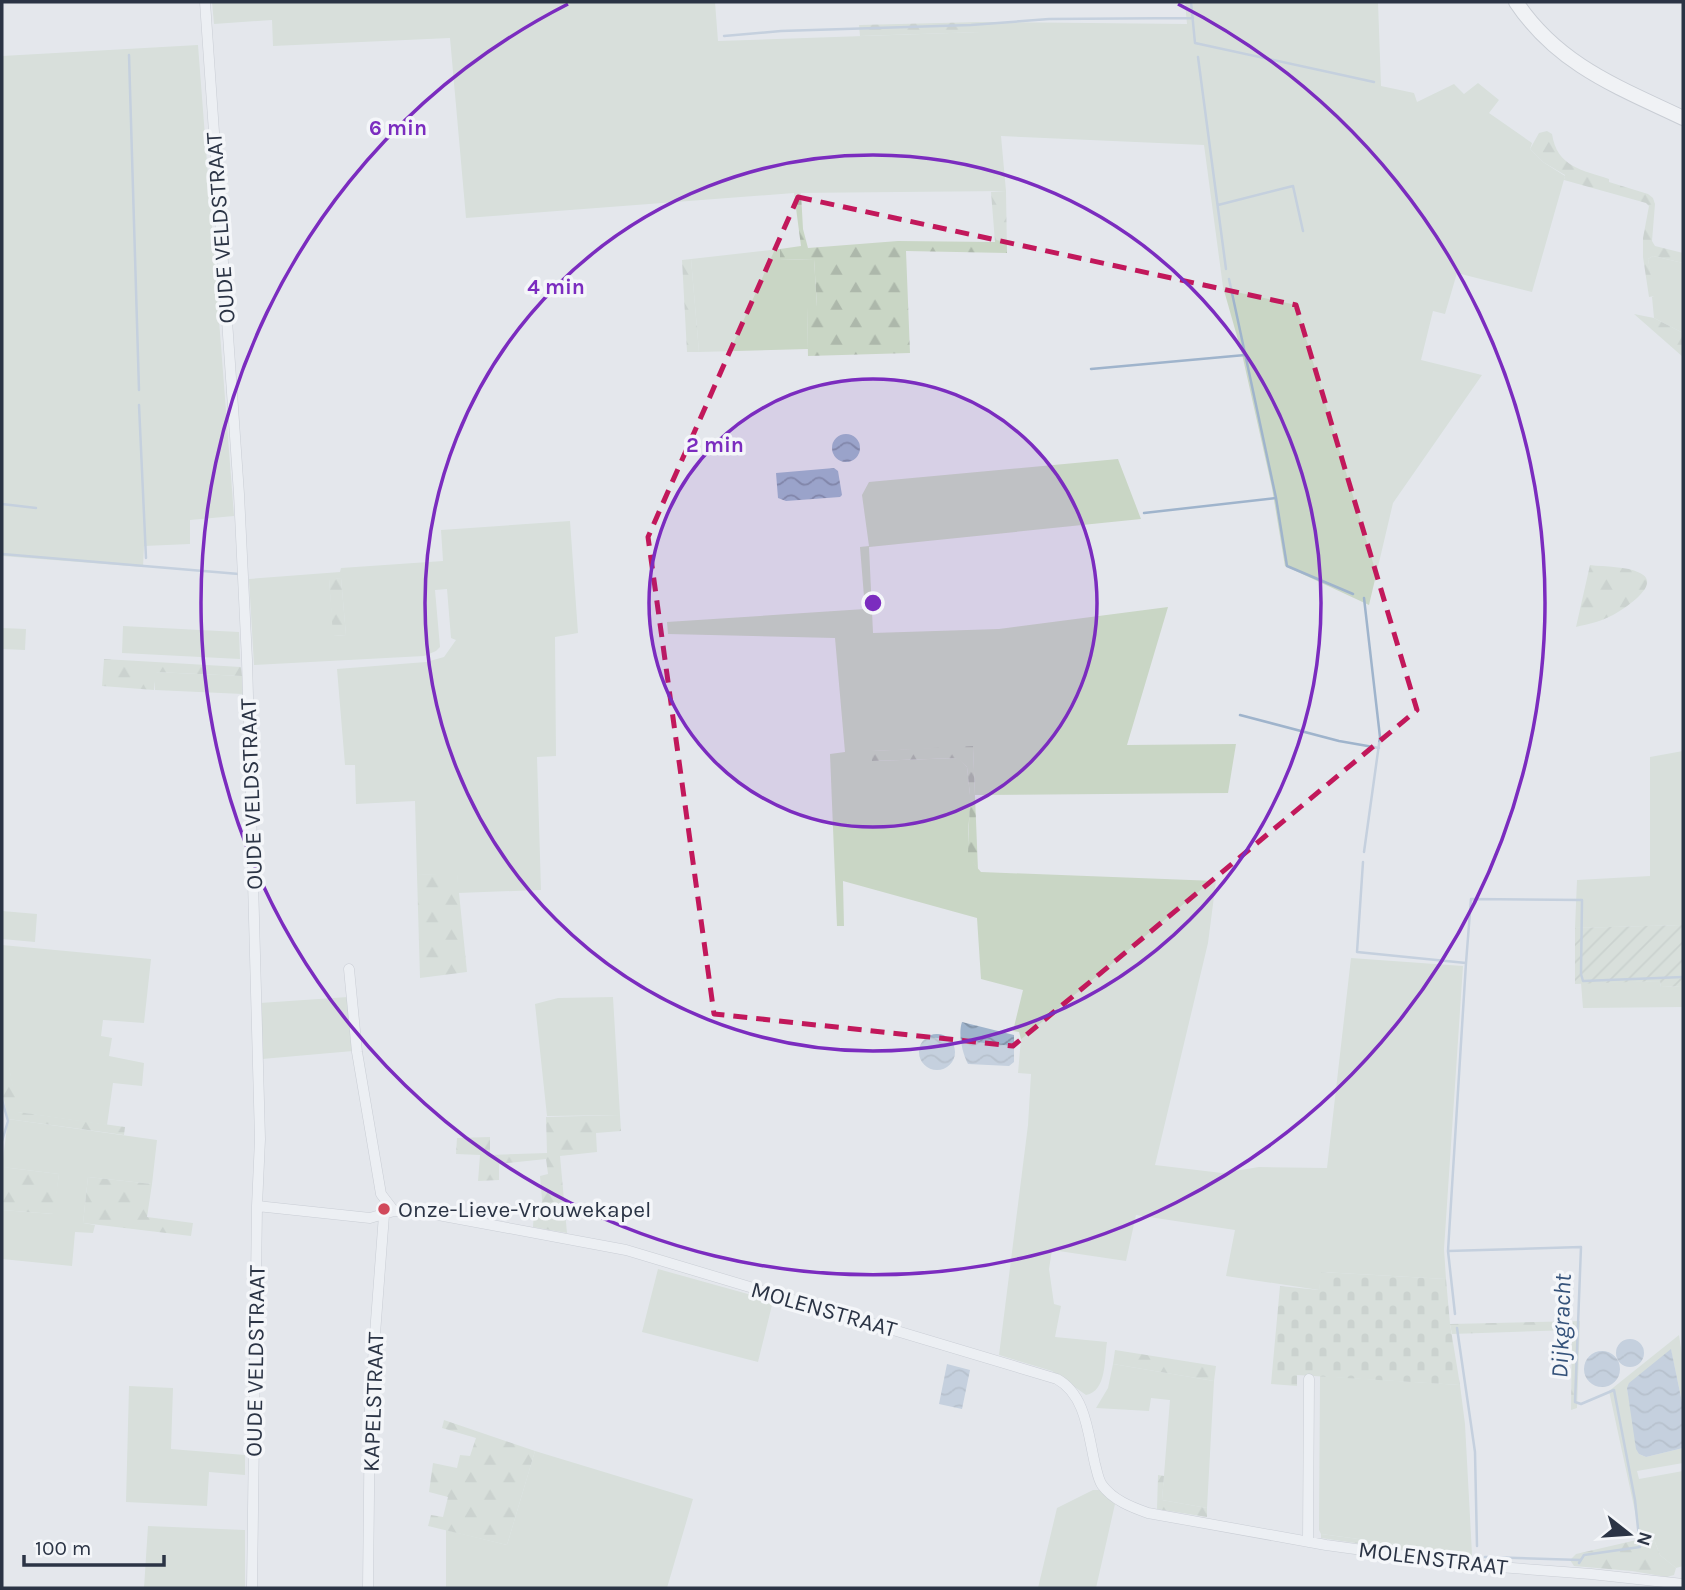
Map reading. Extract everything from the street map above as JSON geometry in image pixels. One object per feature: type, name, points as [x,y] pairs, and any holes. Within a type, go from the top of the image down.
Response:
[{"type":"street","name":"OUDE VELDSTRAAT","points":[[205,2],[239,494],[247,660],[260,1139],[253,1588]]},
{"type":"street","points":[[1516,2],[1541,33],[1565,55],[1597,78],[1683,118]]},
{"type":"street","points":[[349,969],[357,1052],[381,1194],[389,1213]]},
{"type":"street","name":"MOLENSTRAAT","points":[[257,1206],[370,1218],[389,1213],[422,1212],[626,1250],[1057,1379],[1068,1385],[1076,1394],[1100,1482],[1116,1498],[1148,1513],[1308,1542],[1472,1565],[1683,1584]]},
{"type":"street","name":"KAPELSTRAAT","points":[[368,1588],[370,1400],[389,1213]]},
{"type":"street","points":[[1308,1542],[1309,1379]]},
{"type":"highlighted area","points":[[798,197],[1296,305],[1417,710],[1013,1046],[714,1014],[648,537]]},
{"type":"green space","points":[[212,2],[715,2],[718,41],[980,32],[979,22],[1187,24],[1185,2],[1378,2],[1381,86],[1414,93],[1417,102],[1454,84],[1464,94],[1478,83],[1499,100],[1489,113],[1532,143],[1530,149],[1543,162],[1565,176],[1532,292],[1457,273],[1445,314],[1433,311],[1421,360],[1482,375],[1393,503],[1369,605],[1285,566],[1272,488],[1242,354],[1223,287],[1204,145],[1001,136],[1006,191],[794,193],[466,218],[450,38],[273,46],[272,20],[214,24]]},
{"type":"green space","points":[[979,22],[981,32],[860,36],[859,25]]},
{"type":"green space","points":[[198,45],[234,516],[190,520],[190,544],[144,546],[143,567],[2,556],[2,56]]},
{"type":"green space","points":[[1547,131],[1552,134],[1559,154],[1572,166],[1653,198],[1655,204],[1652,241],[1655,246],[1683,253],[1683,263],[1653,256],[1648,259],[1655,296],[1649,297],[1643,257],[1643,238],[1649,206],[1564,180],[1565,175],[1543,162],[1530,149],[1539,133]]},
{"type":"green space","points":[[1006,191],[1007,253],[906,251],[910,353],[808,356],[807,307],[817,306],[814,259],[780,260],[780,249],[801,246],[794,193],[801,193],[803,229],[808,248],[898,241],[995,242],[991,192]]},
{"type":"green space","points":[[780,249],[781,260],[814,259],[817,307],[807,307],[808,349],[699,352],[691,259]]},
{"type":"green space","points":[[1653,256],[1683,263],[1683,333],[1654,318],[1654,296],[1648,259]]},
{"type":"green space","points":[[691,259],[699,352],[687,352],[682,260]]},
{"type":"green space","points":[[1634,314],[1654,318],[1683,333],[1683,357]]},
{"type":"green space","points":[[1118,459],[1141,519],[869,547],[873,633],[999,629],[1168,607],[1127,745],[1236,744],[1228,793],[975,795],[973,747],[872,751],[872,761],[958,758],[967,767],[970,795],[969,846],[981,872],[1216,881],[1208,943],[1155,1165],[1222,1173],[1259,1167],[1327,1168],[1351,958],[1463,966],[1444,1249],[1446,1279],[1322,1272],[1319,1290],[1226,1276],[1235,1230],[1136,1215],[1126,1261],[1052,1250],[1049,1269],[1054,1304],[1061,1306],[1055,1337],[1107,1342],[1101,1381],[1098,1388],[1086,1395],[1052,1371],[999,1355],[1028,1125],[1031,1074],[1018,1073],[1021,1039],[1019,1032],[1013,1031],[1023,990],[981,979],[977,918],[843,881],[844,926],[837,926],[830,754],[845,752],[835,638],[668,634],[667,622],[865,609],[860,547],[869,546],[862,495],[869,482]]},
{"type":"green space","points":[[570,521],[578,633],[555,637],[556,756],[537,757],[541,890],[458,893],[457,874],[417,875],[415,801],[356,804],[355,765],[345,765],[337,669],[426,662],[444,657],[456,640],[451,638],[447,589],[435,590],[440,647],[424,656],[254,665],[249,579],[340,572],[341,568],[443,561],[441,530]],"holes":[[[341,578],[346,635],[334,636],[329,580]]]},
{"type":"green space","points":[[1590,565],[1635,571],[1646,578],[1647,583],[1639,596],[1618,612],[1600,621],[1576,627]]},
{"type":"green space","points":[[341,578],[346,635],[333,636],[329,579]]},
{"type":"green space","points":[[123,626],[239,632],[240,659],[122,653]]},
{"type":"green space","points":[[2,628],[26,629],[25,650],[2,649]]},
{"type":"green space","points":[[104,659],[241,667],[242,676],[156,672],[154,690],[102,686]]},
{"type":"green space","points":[[155,672],[242,676],[243,694],[155,690]]},
{"type":"green space","points":[[973,746],[978,870],[968,854],[970,795],[967,767],[957,758],[872,761],[871,751]]},
{"type":"green space","points":[[1683,751],[1683,925],[1575,928],[1577,880],[1650,876],[1650,757]]},
{"type":"green space","points":[[457,873],[467,972],[420,978],[417,875]]},
{"type":"green space","points":[[2,911],[37,914],[35,942],[2,939]]},
{"type":"green space","points":[[1683,925],[1683,986],[1661,987],[1660,981],[1575,984],[1575,928]]},
{"type":"green space","points":[[2,945],[151,959],[144,1023],[103,1020],[101,1036],[112,1038],[109,1056],[144,1063],[142,1086],[113,1083],[107,1125],[17,1112],[9,1067],[2,1066]]},
{"type":"green space","points":[[1660,981],[1661,987],[1683,986],[1683,1007],[1583,1008],[1581,983]]},
{"type":"green space","points":[[348,997],[353,1051],[262,1059],[260,1003]]},
{"type":"green space","points":[[613,997],[620,1115],[547,1116],[535,1004],[558,998]]},
{"type":"green space","points":[[2,1066],[9,1066],[18,1112],[125,1127],[124,1135],[8,1119],[2,1091]]},
{"type":"green space","points":[[620,1115],[621,1131],[596,1133],[597,1152],[560,1156],[567,1233],[533,1227],[534,1211],[543,1211],[540,1176],[548,1174],[546,1159],[499,1164],[499,1180],[478,1181],[480,1155],[456,1154],[457,1138],[490,1137],[490,1155],[547,1153],[546,1117]]},
{"type":"green space","points":[[8,1119],[157,1140],[152,1184],[88,1177],[83,1223],[95,1225],[93,1233],[75,1232],[72,1266],[2,1259],[2,1210],[53,1214],[59,1174],[2,1167]]},
{"type":"green space","points":[[2,1167],[59,1174],[54,1214],[2,1210]]},
{"type":"green space","points":[[88,1177],[152,1184],[147,1217],[193,1223],[191,1236],[83,1223]]},
{"type":"green space","points":[[658,1269],[773,1301],[758,1362],[642,1332]]},
{"type":"green space","points":[[1321,1272],[1446,1279],[1460,1385],[1297,1375],[1297,1386],[1271,1384],[1280,1286],[1319,1290]]},
{"type":"green space","points":[[1580,1321],[1577,1408],[1571,1410],[1572,1330],[1452,1334],[1450,1324]]},
{"type":"green space","points":[[1679,1335],[1683,1361],[1683,1407],[1671,1350],[1627,1388],[1639,1454],[1646,1457],[1683,1448],[1683,1463],[1637,1471],[1639,1479],[1683,1471],[1683,1566],[1676,1568],[1660,1555],[1655,1542],[1641,1539],[1609,1391]]},
{"type":"green space","points":[[1115,1350],[1216,1366],[1214,1381],[1113,1364]]},
{"type":"green space","points":[[1113,1364],[1214,1381],[1207,1508],[1162,1500],[1170,1400],[1151,1398],[1149,1411],[1096,1408],[1108,1388]]},
{"type":"green space","points":[[1320,1376],[1460,1385],[1465,1424],[1472,1554],[1321,1534]]},
{"type":"green space","points":[[129,1386],[173,1388],[171,1449],[245,1455],[245,1475],[209,1472],[207,1506],[126,1502]]},
{"type":"green space","points":[[444,1420],[535,1451],[507,1545],[428,1526],[431,1515],[443,1517],[448,1497],[429,1492],[433,1463],[457,1468],[460,1455],[470,1456],[476,1438],[442,1428]]},
{"type":"green space","points":[[535,1451],[693,1499],[667,1588],[446,1588],[446,1530],[507,1545]]},
{"type":"green space","points":[[1158,1475],[1164,1476],[1162,1500],[1207,1508],[1207,1517],[1157,1509]]},
{"type":"green space","points":[[1093,1490],[1099,1490],[1115,1504],[1096,1588],[1038,1588],[1057,1508]]},
{"type":"green space","points":[[148,1526],[245,1530],[245,1588],[144,1588]]},
{"type":"green space","points":[[1321,1534],[1472,1554],[1471,1560],[1321,1538]]},
{"type":"green space","points":[[1641,1539],[1655,1542],[1660,1555],[1676,1568],[1674,1575],[1667,1577],[1574,1566],[1570,1560],[1576,1554]]},
{"type":"water","points":[[846,434],[856,438],[860,448],[856,458],[846,462],[836,458],[832,448],[836,438]]},
{"type":"water","points":[[834,468],[838,471],[842,495],[840,497],[786,501],[778,498],[776,473]]},
{"type":"water","points":[[962,1022],[1014,1035],[1014,1062],[1009,1066],[968,1064],[961,1043]]},
{"type":"water","points":[[937,1034],[950,1039],[955,1052],[950,1065],[937,1070],[924,1065],[919,1052],[924,1039]]},
{"type":"water","points":[[1630,1339],[1640,1343],[1644,1353],[1640,1363],[1630,1367],[1620,1363],[1616,1353],[1620,1343]]},
{"type":"water","points":[[1671,1349],[1683,1407],[1683,1448],[1646,1457],[1636,1449],[1627,1388],[1629,1383]]},
{"type":"water","points":[[1602,1351],[1614,1357],[1620,1369],[1614,1381],[1602,1387],[1590,1381],[1584,1369],[1590,1357]]},
{"type":"water","points":[[947,1364],[970,1370],[962,1409],[939,1404]]},
{"type":"waterway","points":[[1191,2],[1195,43],[1374,82]]},
{"type":"waterway","points":[[724,36],[1049,19],[1193,18]]},
{"type":"waterway","points":[[129,55],[139,390]]},
{"type":"waterway","points":[[1198,57],[1226,269]]},
{"type":"waterway","points":[[1218,205],[1293,186],[1303,231]]},
{"type":"waterway","points":[[1229,279],[1276,498],[1287,566],[1353,594]]},
{"type":"waterway","points":[[1091,369],[1245,355]]},
{"type":"waterway","points":[[139,405],[146,558]]},
{"type":"waterway","points":[[1144,513],[1276,498]]},
{"type":"waterway","points":[[2,504],[36,508]]},
{"type":"waterway","points":[[2,554],[239,574]]},
{"type":"waterway","points":[[1364,598],[1380,737],[1364,852]]},
{"type":"waterway","points":[[1240,715],[1339,741],[1379,748]]},
{"type":"waterway","name":"Dijkgracht","points":[[1363,862],[1357,952],[1466,963],[1448,1251],[1581,1247],[1575,1402],[1581,1404],[1614,1390],[1635,1500],[1640,1547],[1584,1555],[1579,1563]]},
{"type":"waterway","points":[[1466,963],[1471,899],[1582,900],[1583,981],[1683,977]]},
{"type":"waterway","points":[[2,1100],[8,1121],[2,1141]]},
{"type":"waterway","points":[[1448,1251],[1455,1314]]},
{"type":"waterway","points":[[1457,1328],[1475,1452],[1477,1546]]},
{"type":"waterway","points":[[1485,1557],[1580,1560]]},
{"type":"place","name":"Onze-Lieve-Vrouwekapel","points":[[384,1209]]}]
